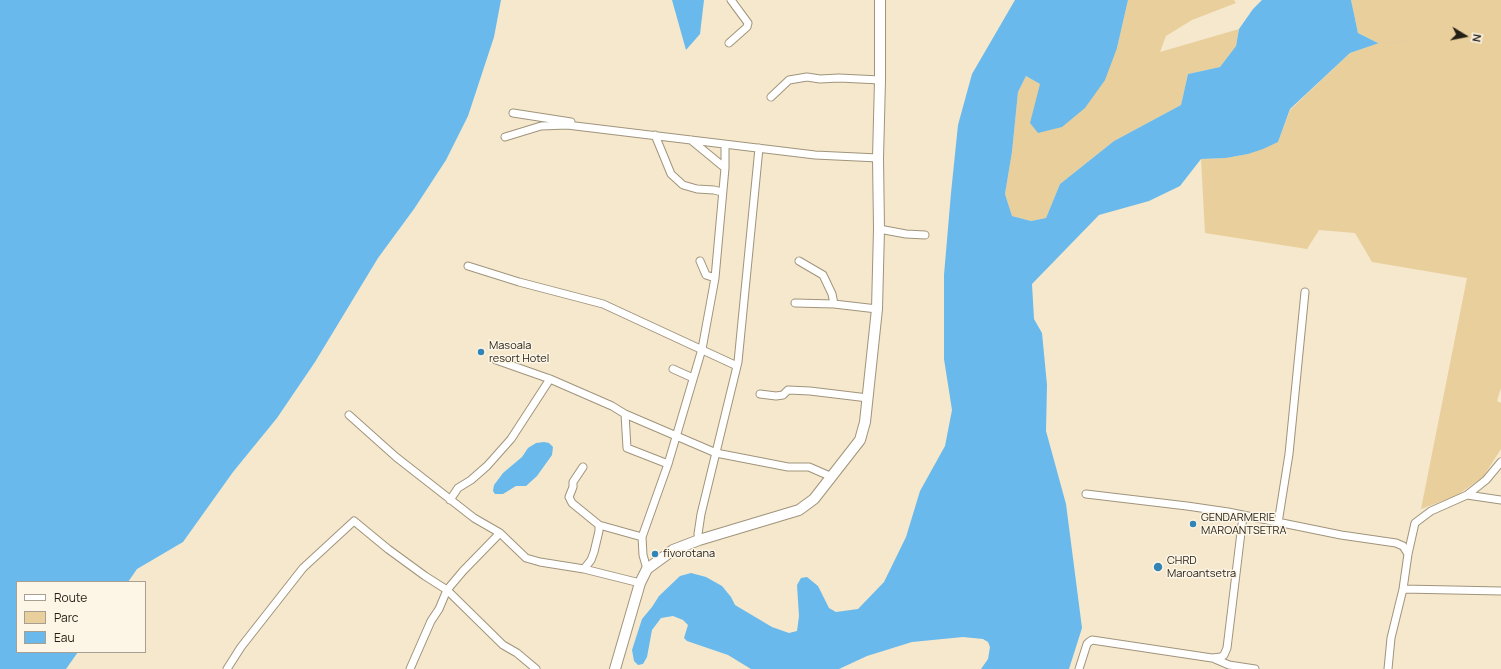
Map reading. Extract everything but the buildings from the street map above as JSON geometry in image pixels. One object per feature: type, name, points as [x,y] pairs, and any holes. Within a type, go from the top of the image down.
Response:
[{"type":"main road","points":[[615,669],[640,583],[647,568],[674,550],[699,540],[799,510],[814,499],[860,440],[865,422],[877,309],[879,229],[878,158],[880,0]]},
{"type":"street","points":[[729,43],[747,27],[748,23],[731,0]]},
{"type":"street","points":[[771,97],[789,80],[807,78],[839,78],[880,80]]},
{"type":"street","points":[[513,114],[568,121],[596,129]]},
{"type":"street","points":[[505,137],[541,126],[567,125],[815,155],[878,158]]},
{"type":"street","points":[[655,135],[671,174],[682,185],[697,189],[722,192]]},
{"type":"street","points":[[691,140],[725,168]]},
{"type":"street","points":[[647,568],[643,555],[642,537],[668,464],[702,349],[715,278],[725,168],[725,145]]},
{"type":"street","points":[[699,540],[698,534],[701,514],[737,366],[759,148]]},
{"type":"street","points":[[879,229],[906,234],[925,235]]},
{"type":"street","points":[[700,261],[706,275],[715,278]]},
{"type":"street","points":[[799,261],[823,275],[832,294],[834,304]]},
{"type":"street","points":[[468,266],[519,282],[603,304],[737,366]]},
{"type":"street","points":[[1278,523],[1288,454],[1305,292]]},
{"type":"street","points":[[795,303],[834,304],[877,309]]},
{"type":"street","points":[[496,360],[550,379],[612,406],[625,414],[716,453],[788,467],[810,467],[832,477]]},
{"type":"street","points":[[673,369],[693,378]]},
{"type":"street","points":[[450,500],[458,488],[471,480],[487,466],[511,439],[550,379]]},
{"type":"street","points":[[760,394],[776,396],[784,395],[788,390],[803,390],[868,398]]},
{"type":"street","points":[[625,414],[627,448],[668,464]]},
{"type":"street","points":[[349,415],[396,457],[474,518],[500,533],[526,558],[540,562],[584,569],[640,583]]},
{"type":"street","points":[[1388,669],[1392,638],[1415,523],[1431,511],[1467,495],[1486,480],[1501,462]]},
{"type":"street","points":[[583,467],[573,482],[573,487],[568,497],[572,503],[599,525],[642,537]]},
{"type":"street","points":[[1086,494],[1187,506],[1341,535],[1396,543],[1403,546],[1408,554]]},
{"type":"street","points":[[1467,495],[1501,500]]},
{"type":"street","points":[[1079,669],[1087,644],[1092,640],[1212,658],[1221,658],[1227,648],[1243,516]]},
{"type":"street","points":[[227,669],[303,568],[354,521],[388,549],[447,590],[503,645],[517,653],[536,669]]},
{"type":"street","points":[[584,569],[591,560],[594,552],[599,525]]},
{"type":"street","points":[[410,669],[431,621],[439,609],[447,590],[463,571],[500,533]]},
{"type":"street","points":[[1403,589],[1501,591]]},
{"type":"street","points":[[1212,658],[1229,665],[1255,669]]},
{"type":"green space","points":[[1128,0],[1234,0],[1236,3],[1192,20],[1166,36],[1160,52],[1239,29],[1236,46],[1220,67],[1188,74],[1181,105],[1114,141],[1060,184],[1046,218],[1031,221],[1012,216],[1005,194],[1012,152],[1018,92],[1026,76],[1040,84],[1117,48]]},
{"type":"green space","points":[[1351,0],[1501,0],[1501,388],[1497,401],[1501,403],[1501,449],[1483,477],[1456,496],[1421,509],[1467,278],[1372,262],[1355,233],[1319,230],[1307,249],[1205,233],[1201,159],[1226,158],[1248,154],[1278,142],[1290,110],[1350,53],[1378,43],[1358,33]]},
{"type":"water","points":[[0,0],[501,0],[494,37],[468,116],[446,160],[414,209],[378,258],[315,362],[277,418],[233,472],[183,542],[137,569],[129,581],[16,581],[16,653],[77,653],[66,669],[0,669]]},
{"type":"water","points":[[672,0],[704,0],[700,34],[686,50]]},
{"type":"water","points":[[1015,0],[1128,0],[1117,48],[1105,80],[1085,108],[1062,127],[1038,133],[1030,123],[1040,84],[1026,76],[1018,92],[1012,152],[1005,194],[1012,216],[1031,221],[1046,218],[1060,184],[1114,141],[1181,105],[1188,74],[1220,67],[1236,46],[1239,29],[1253,9],[1262,0],[1351,0],[1358,33],[1378,43],[1437,40],[1379,43],[1350,53],[1290,109],[1278,142],[1248,154],[1226,158],[1201,159],[1180,186],[1149,201],[1099,215],[1032,284],[1034,319],[1042,333],[1047,385],[1046,431],[1066,504],[1082,628],[1069,669],[981,669],[988,659],[990,647],[988,642],[983,639],[963,637],[912,642],[867,656],[839,669],[751,669],[728,655],[687,641],[684,638],[688,625],[683,620],[673,616],[661,618],[652,630],[647,657],[643,664],[638,665],[634,661],[632,650],[642,619],[659,596],[680,576],[691,573],[706,577],[722,586],[731,597],[735,605],[772,627],[789,633],[797,631],[799,616],[797,585],[801,578],[807,577],[818,586],[829,608],[836,612],[858,609],[884,582],[906,537],[920,491],[945,446],[952,410],[944,359],[944,275],[958,125],[972,74]]},
{"type":"water","points":[[536,443],[549,443],[553,447],[552,455],[537,476],[526,486],[516,486],[503,494],[495,494],[493,491],[494,485],[503,473],[522,457],[528,448]]},
{"type":"place","name":"Masoala resort Hotel","points":[[481,352]]},
{"type":"place","name":"GENDARMERIE MAROANTSETRA","points":[[1193,524]]},
{"type":"place","name":"fivorotana","points":[[655,554]]},
{"type":"place","name":"CHRD Maroantsetra","points":[[1158,567]]}]
